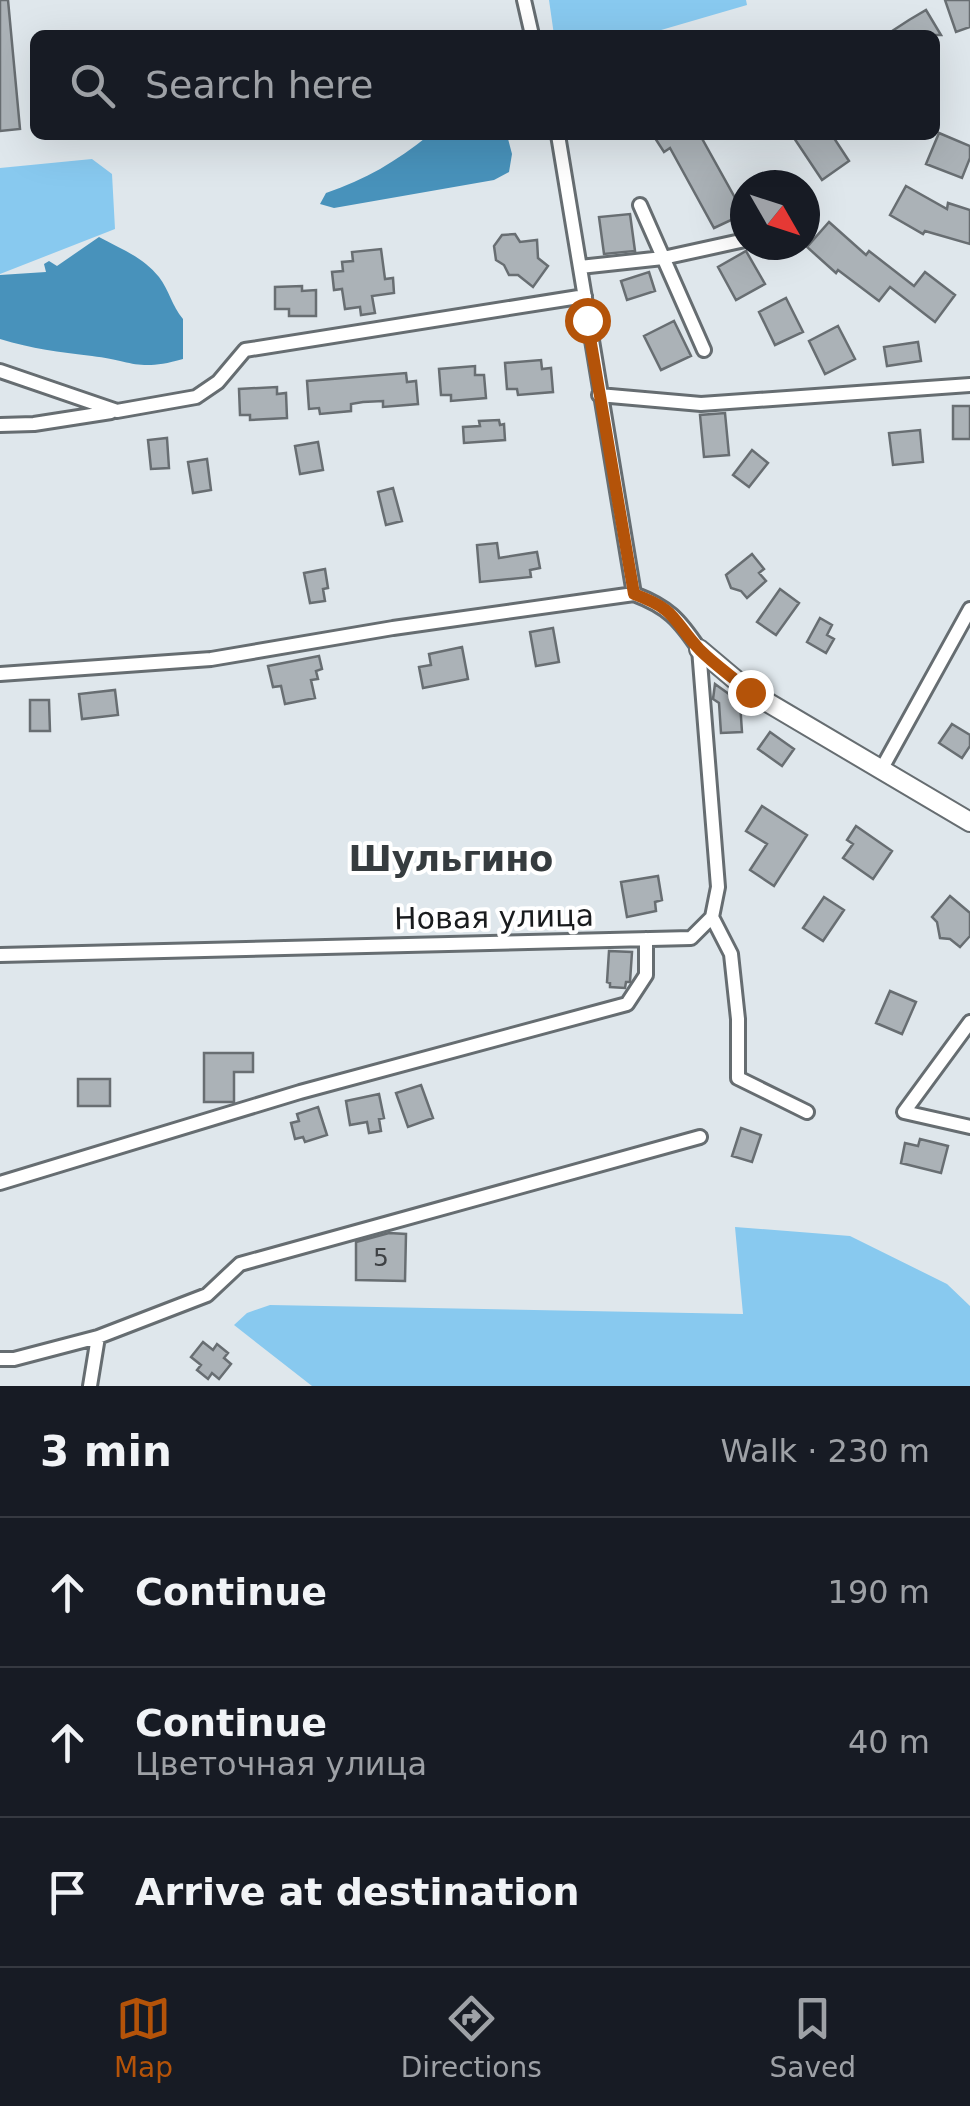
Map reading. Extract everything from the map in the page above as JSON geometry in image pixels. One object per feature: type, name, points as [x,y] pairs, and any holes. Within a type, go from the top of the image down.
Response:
[{"type":"street","points":[[524,0],[531,30]]},
{"type":"street","points":[[559,140],[634,594]]},
{"type":"street","points":[[640,205],[704,350]]},
{"type":"street","points":[[580,267],[663,258],[730,243]]},
{"type":"street","points":[[0,425],[34,424],[196,396],[218,382],[245,350],[585,296]]},
{"type":"street","points":[[0,371],[117,411]]},
{"type":"street","points":[[600,395],[701,404],[970,385]]},
{"type":"street","points":[[0,674],[211,659],[634,594],[662,605],[683,624],[700,649],[750,692],[970,822]]},
{"type":"street","points":[[882,770],[970,610]]},
{"type":"street","points":[[700,649],[718,887],[712,918],[731,954],[738,1019],[738,1078],[807,1112]]},
{"type":"street","name":"Новая улица","points":[[0,955],[692,938],[712,918]]},
{"type":"street","points":[[0,1182],[300,1092],[627,1004],[646,974],[646,939]]},
{"type":"street","points":[[970,1022],[904,1112],[970,1127]]},
{"type":"street","points":[[0,1359],[14,1359],[98,1336],[207,1296],[240,1264],[700,1137]]},
{"type":"street","points":[[90,1386],[98,1336]]},
{"type":"shaded area","points":[[549,0],[746,0],[747,5],[661,30],[553,30]]},
{"type":"shaded area","points":[[422,140],[508,140],[512,154],[509,172],[494,180],[334,208],[320,204],[326,193],[405,153]]},
{"type":"shaded area","points":[[92,159],[112,174],[115,229],[0,274],[0,168]]},
{"type":"shaded area","points":[[99,237],[139,259],[162,282],[183,319],[183,359],[156,365],[136,364],[0,339],[0,275],[46,272],[44,264],[49,261],[57,266]]},
{"type":"shaded area","points":[[735,1227],[850,1236],[947,1284],[970,1306],[970,1386],[312,1386],[234,1325],[247,1313],[270,1305],[743,1314]]},
{"type":"building","points":[[0,0],[8,0],[20,129],[0,131]]},
{"type":"building","points":[[945,0],[970,0],[970,27],[956,32]]},
{"type":"building","points":[[926,10],[938,30],[894,30]]},
{"type":"building","points":[[940,133],[970,146],[962,178],[926,164]]},
{"type":"building","points":[[656,140],[703,140],[730,189],[730,221],[714,228],[670,148],[664,152]]},
{"type":"building","points":[[795,140],[835,140],[849,161],[822,180],[820,170],[815,170]]},
{"type":"building","points":[[906,186],[947,209],[948,203],[970,210],[970,244],[925,231],[923,234],[890,215]]},
{"type":"building","points":[[630,214],[635,251],[604,254],[599,217]]},
{"type":"building","points":[[829,222],[866,255],[869,251],[914,286],[925,272],[955,295],[935,322],[890,287],[879,301],[820,259],[820,232]]},
{"type":"building","points":[[515,234],[520,242],[537,240],[538,258],[548,266],[533,287],[518,275],[509,275],[496,260],[494,246],[502,235]]},
{"type":"building","points":[[381,249],[385,279],[393,278],[394,293],[372,296],[375,313],[361,315],[360,307],[345,309],[342,289],[334,290],[332,272],[343,271],[342,262],[353,261],[352,252]]},
{"type":"building","points":[[730,260],[751,260],[765,284],[736,300],[718,267]]},
{"type":"building","points":[[649,272],[655,291],[627,300],[621,281]]},
{"type":"building","points":[[302,286],[302,291],[316,290],[316,316],[289,316],[289,309],[275,309],[275,287]]},
{"type":"building","points":[[786,298],[803,332],[775,345],[759,312]]},
{"type":"building","points":[[674,321],[691,356],[661,370],[644,336]]},
{"type":"building","points":[[838,326],[855,359],[825,374],[809,341]]},
{"type":"building","points":[[918,342],[921,361],[887,366],[884,347]]},
{"type":"building","points":[[541,360],[542,369],[551,368],[553,392],[518,395],[517,389],[507,389],[505,363]]},
{"type":"building","points":[[475,366],[475,375],[484,375],[486,398],[451,401],[451,395],[441,395],[439,369]]},
{"type":"building","points":[[406,373],[407,382],[416,381],[418,404],[383,407],[383,401],[363,402],[351,404],[351,411],[320,414],[319,408],[309,409],[307,381]]},
{"type":"building","points":[[277,387],[277,394],[286,393],[287,418],[250,420],[250,415],[240,415],[239,389]]},
{"type":"building","points":[[953,406],[970,406],[970,439],[953,439]]},
{"type":"building","points":[[725,413],[729,455],[704,457],[700,415]]},
{"type":"building","points":[[499,420],[500,425],[504,424],[505,440],[464,443],[463,427]]},
{"type":"building","points":[[920,430],[923,462],[893,465],[889,433]]},
{"type":"building","points":[[167,438],[169,468],[151,469],[148,440]]},
{"type":"building","points":[[318,442],[323,470],[300,474],[295,446]]},
{"type":"building","points":[[752,450],[768,463],[749,487],[733,475]]},
{"type":"building","points":[[207,459],[211,490],[193,493],[188,462]]},
{"type":"building","points":[[393,488],[402,521],[386,525],[378,492]]},
{"type":"building","points":[[497,543],[499,558],[537,552],[540,568],[530,570],[531,577],[480,582],[477,545]]},
{"type":"building","points":[[752,554],[764,569],[759,573],[766,581],[747,598],[731,588],[726,575]]},
{"type":"building","points":[[325,569],[325,601],[310,603],[304,573]]},
{"type":"building","points":[[780,589],[799,603],[776,635],[757,622]]},
{"type":"building","points":[[820,618],[832,625],[827,635],[834,639],[826,653],[807,642]]},
{"type":"building","points":[[553,628],[559,662],[536,666],[530,632]]},
{"type":"building","points":[[462,647],[468,679],[423,688],[419,667],[431,665],[429,654]]},
{"type":"building","points":[[319,656],[322,669],[316,671],[318,679],[311,680],[315,698],[285,704],[281,686],[273,687],[268,666]]},
{"type":"building","points":[[715,684],[740,702],[742,732],[721,733],[719,703],[713,699]]},
{"type":"building","points":[[115,690],[118,715],[82,719],[79,694]]},
{"type":"building","points":[[30,700],[49,700],[50,731],[30,731]]},
{"type":"building","points":[[952,724],[970,735],[970,746],[962,758],[939,743]]},
{"type":"building","points":[[770,732],[794,749],[782,766],[758,749]]},
{"type":"building","points":[[762,806],[807,835],[774,886],[750,870],[767,844],[746,831]]},
{"type":"building","points":[[856,826],[892,851],[873,879],[843,858],[853,844],[847,840]]},
{"type":"building","points":[[658,876],[662,900],[655,902],[656,911],[627,917],[621,882]]},
{"type":"building","points":[[950,896],[970,913],[970,936],[960,947],[950,939],[940,938],[932,917]]},
{"type":"building","points":[[824,897],[844,910],[823,941],[803,928]]},
{"type":"building","points":[[609,951],[632,952],[630,982],[626,982],[625,988],[610,987],[607,982]]},
{"type":"building","points":[[890,991],[916,1002],[902,1034],[876,1023]]},
{"type":"building","points":[[204,1053],[253,1053],[253,1072],[234,1072],[234,1102],[204,1102]]},
{"type":"building","points":[[78,1079],[110,1079],[110,1106],[78,1106]]},
{"type":"building","points":[[421,1085],[433,1118],[408,1127],[396,1093]]},
{"type":"building","points":[[379,1094],[384,1118],[379,1119],[381,1131],[369,1133],[367,1122],[350,1125],[346,1101]]},
{"type":"building","points":[[318,1107],[327,1135],[305,1142],[303,1137],[295,1139],[291,1123],[299,1121],[297,1114]]},
{"type":"building","points":[[741,1128],[761,1135],[752,1162],[732,1156]]},
{"type":"building","points":[[920,1139],[948,1146],[941,1173],[901,1163],[905,1143],[918,1146]]},
{"type":"building","points":[[389,1233],[406,1234],[405,1281],[356,1280],[356,1242]]},
{"type":"building","points":[[203,1342],[213,1350],[217,1344],[228,1353],[224,1358],[231,1364],[219,1379],[212,1373],[208,1379],[197,1370],[201,1365],[191,1357]]},
{"type":"district","name":"Шульгино","points":[[451,859]]},
{"type":"route","points":[[587,320],[634,594],[662,605],[683,624],[700,649],[750,692]]}]
